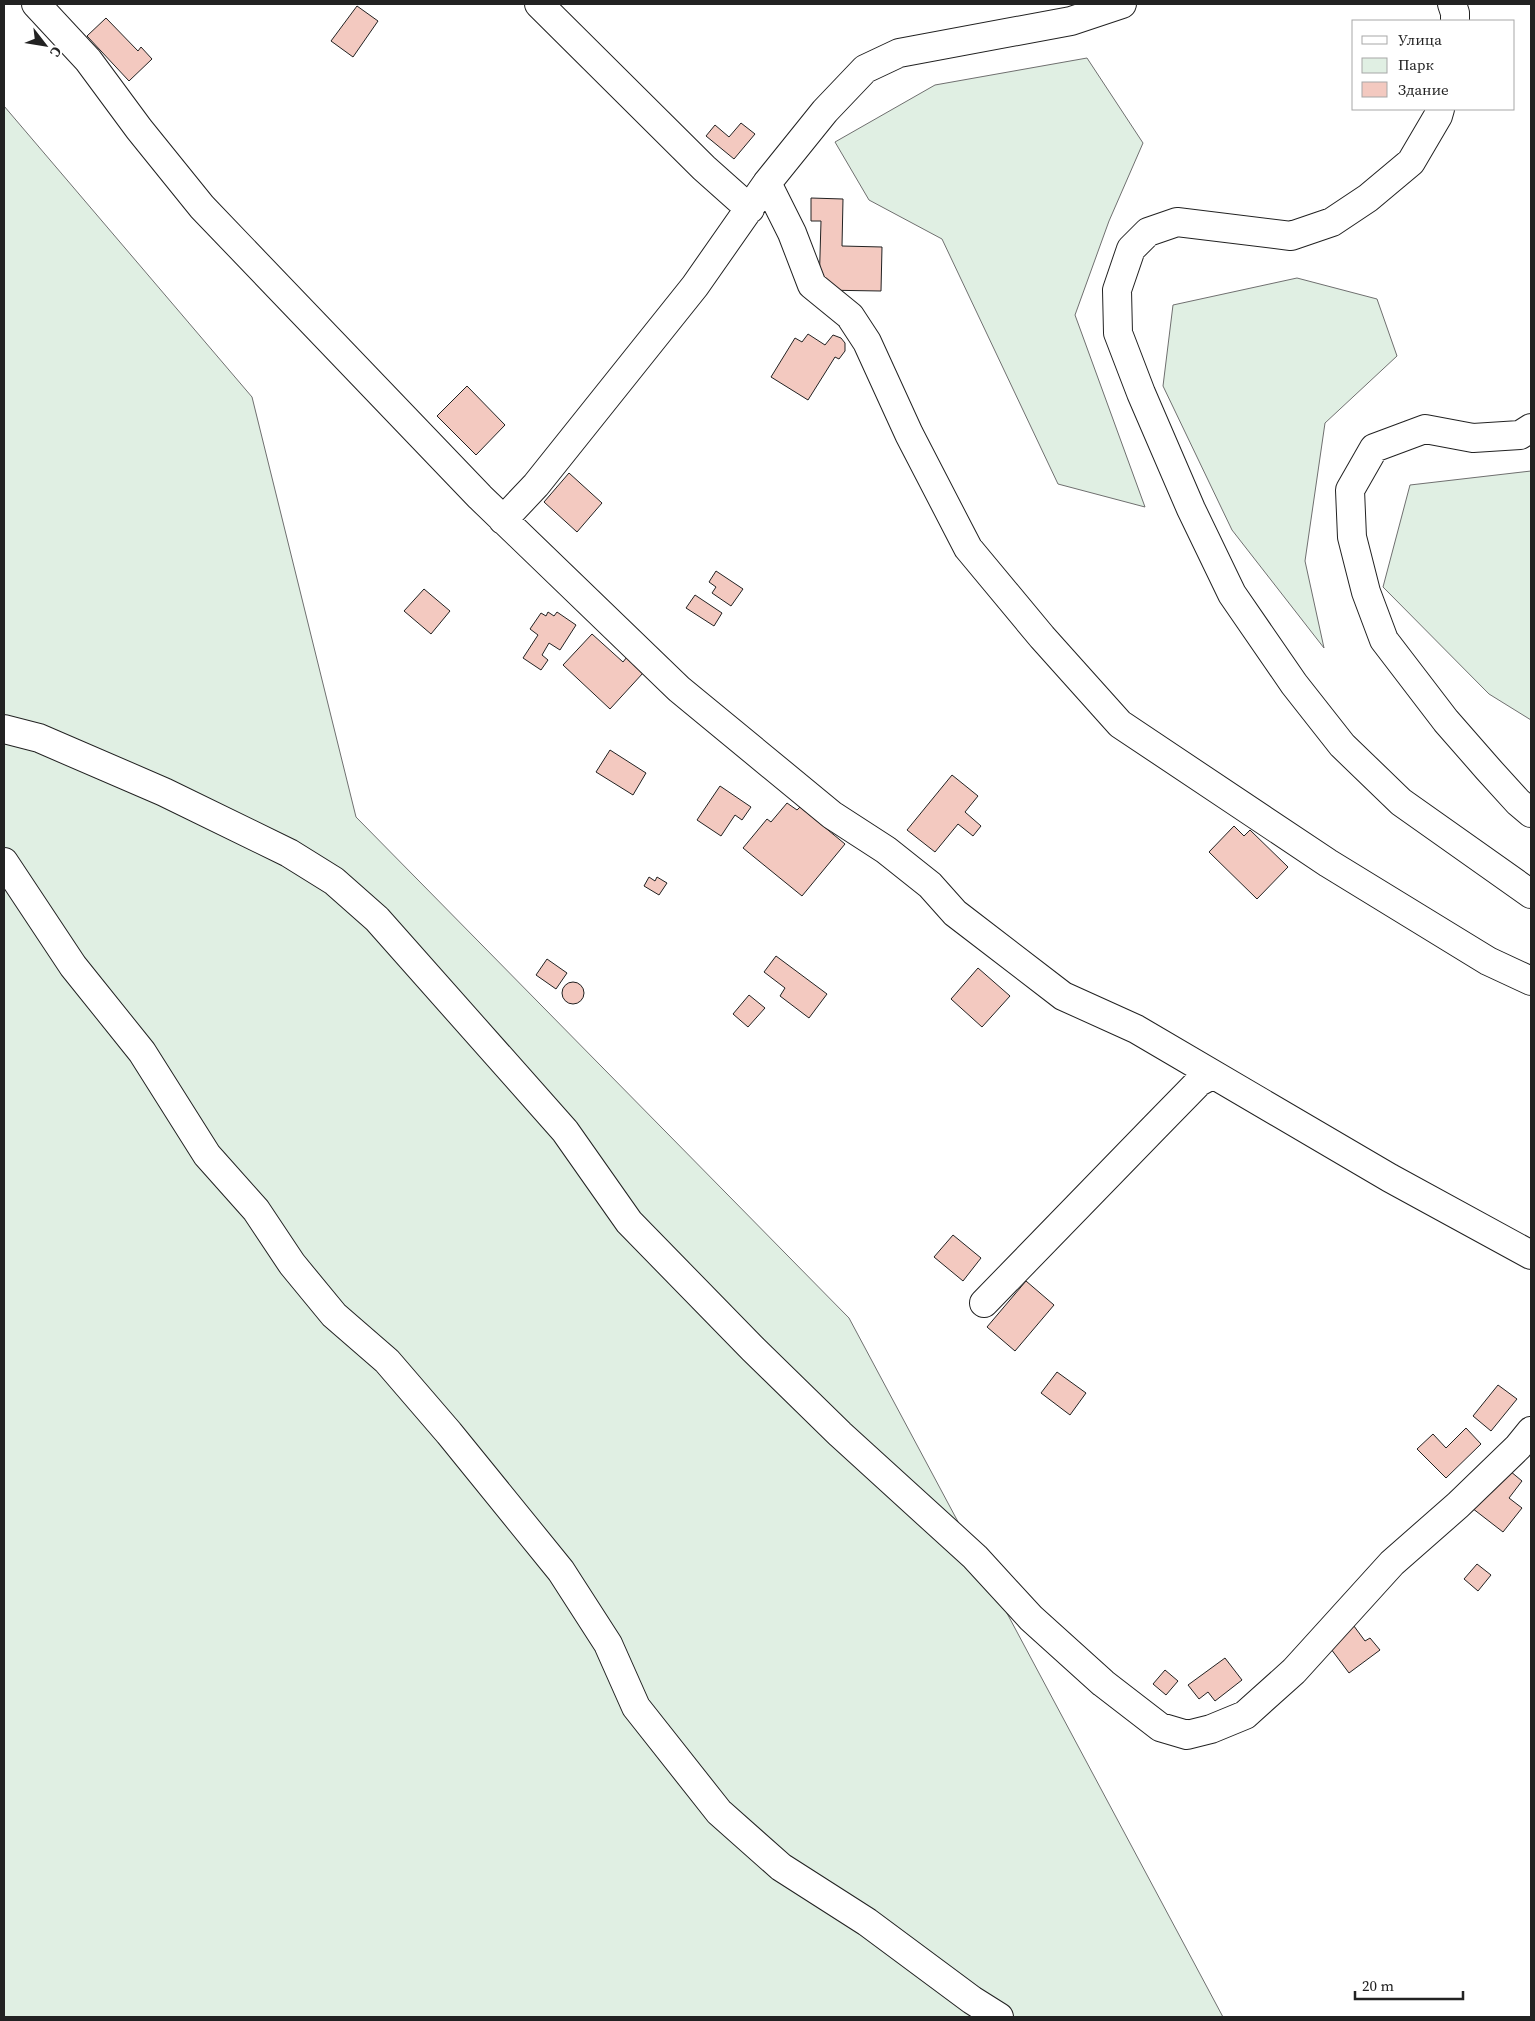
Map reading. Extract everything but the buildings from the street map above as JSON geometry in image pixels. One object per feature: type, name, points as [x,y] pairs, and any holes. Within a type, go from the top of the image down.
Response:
[{"type":"street","points":[[36,4],[88,60],[139,129],[202,207],[503,520],[679,689],[832,815],[886,850],[930,885],[962,919],[1063,996],[1136,1029],[1390,1178],[1531,1255]]},
{"type":"street","points":[[539,4],[697,162],[750,209]]},
{"type":"street","points":[[503,520],[536,485],[696,286],[767,183],[825,111],[865,69],[899,53],[1071,21],[1122,4]]},
{"type":"street","points":[[1452,4],[1455,20]]},
{"type":"street","points":[[1440,110],[1411,162],[1368,198],[1332,222],[1291,236],[1176,222],[1148,232],[1131,249],[1117,290],[1118,333],[1141,393],[1191,509],[1232,594],[1294,684],[1342,745],[1401,802],[1531,894]]},
{"type":"street","points":[[767,183],[792,233],[812,286],[850,316],[867,342],[909,434],[968,548],[1042,638],[1120,724],[1328,863],[1488,961],[1531,981]]},
{"type":"street","points":[[1531,428],[1520,435],[1473,438],[1425,429],[1374,448],[1350,490],[1352,537],[1366,592],[1384,640],[1446,721],[1494,776],[1531,812]]},
{"type":"street","points":[[4,729],[38,738],[164,792],[289,853],[334,881],[377,919],[559,1124],[629,1222],[753,1349],[840,1434],[975,1557],[1031,1618],[1103,1683],[1160,1727],[1186,1735],[1211,1730],[1245,1715],[1294,1671],[1392,1563],[1458,1505],[1518,1447],[1531,1431]]},
{"type":"street","points":[[4,862],[73,966],[142,1052],[207,1155],[256,1210],[292,1264],[334,1315],[388,1361],[561,1571],[608,1644],[636,1707],[719,1812],[781,1867],[867,1922],[972,2000],[999,2017]]},
{"type":"street","points":[[984,1303],[1199,1082],[1212,1075]]},
{"type":"green space","points":[[1087,58],[1143,143],[1109,221],[1075,315],[1145,507],[1058,484],[942,239],[869,200],[835,142],[935,85]]},
{"type":"green space","points":[[4,106],[252,397],[356,817],[849,1318],[1223,2017],[4,2017]]},
{"type":"green space","points":[[1297,278],[1377,299],[1397,356],[1325,423],[1305,561],[1324,648],[1232,530],[1163,386],[1173,305]]},
{"type":"green space","points":[[1531,471],[1531,720],[1489,694],[1383,587],[1410,485]]}]
